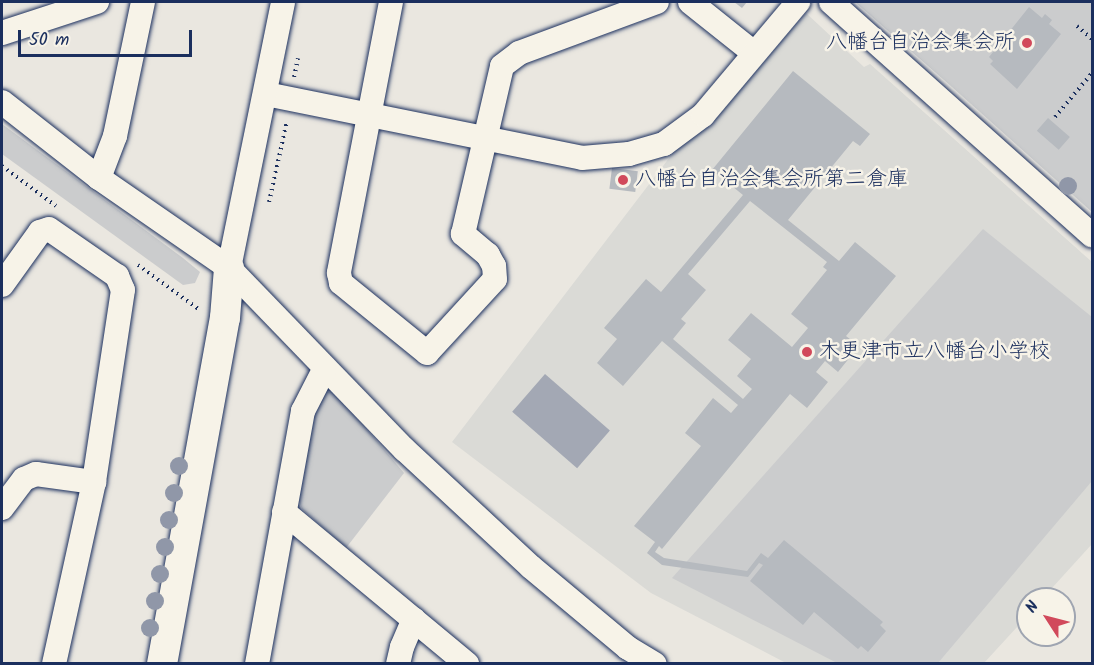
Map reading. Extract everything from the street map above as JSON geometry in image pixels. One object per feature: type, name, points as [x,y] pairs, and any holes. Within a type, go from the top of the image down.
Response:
[{"type":"street","points":[[2,33],[97,2]]},
{"type":"street","points":[[99,178],[115,136],[143,2]]},
{"type":"street","points":[[162,663],[225,318],[229,268],[284,2]]},
{"type":"street","points":[[391,2],[339,273],[341,283],[428,353],[495,279],[494,267],[488,255],[463,234],[502,66],[510,58],[657,2]]},
{"type":"street","points":[[690,2],[754,53]]},
{"type":"street","points":[[266,94],[582,158],[630,154],[664,144],[703,115],[798,2]]},
{"type":"street","points":[[831,2],[1092,235]]},
{"type":"street","points":[[2,102],[99,178],[229,268],[404,449],[531,567],[628,648],[655,663]]},
{"type":"street","points":[[2,285],[40,232],[49,229],[117,276],[123,290],[94,482],[54,663]]},
{"type":"street","points":[[257,663],[303,411],[325,368]]},
{"type":"street","points":[[2,508],[24,479],[36,474],[94,482]]},
{"type":"street","points":[[284,512],[467,663]]},
{"type":"street","points":[[398,663],[414,619]]},
{"type":"path","points":[[1077,26],[1092,39]]},
{"type":"path","points":[[1055,117],[1092,73]]},
{"type":"path","points":[[267,208],[288,118]]},
{"type":"shaded area","points":[[855,2],[1092,2],[1092,212],[952,87]]},
{"type":"shaded area","name":"木更津市立八幡台小学校","points":[[806,13],[864,67],[870,64],[1092,262],[1092,544],[1053,587],[1016,587],[1016,628],[984,663],[786,663],[651,593],[452,442],[676,149],[707,127]]},
{"type":"shaded area","points":[[2,124],[200,272],[195,283],[183,285],[2,154]]},
{"type":"shaded area","points":[[983,229],[1092,317],[1092,481],[938,663],[837,663],[672,578]]},
{"type":"shaded area","points":[[545,374],[610,430],[577,468],[512,412]]},
{"type":"shaded area","points":[[327,392],[335,392],[404,473],[346,548],[302,509],[297,496],[314,410]]},
{"type":"building","points":[[734,2],[747,2],[742,8]]},
{"type":"building","name":"八幡台自治会集会所","points":[[1029,7],[1042,18],[1045,14],[1052,20],[1049,24],[1061,34],[1017,89],[990,64],[993,61],[989,57]]},
{"type":"building","points":[[793,71],[870,134],[860,146],[853,141],[788,220],[839,261],[855,242],[896,276],[846,336],[859,346],[838,372],[825,361],[816,372],[828,382],[807,408],[790,394],[662,549],[659,546],[655,552],[664,558],[747,571],[761,553],[768,558],[784,540],[883,622],[880,625],[886,631],[868,652],[861,646],[858,649],[814,612],[803,625],[750,581],[763,565],[759,563],[748,577],[662,565],[647,553],[655,542],[634,526],[701,446],[685,433],[713,398],[731,413],[738,405],[662,341],[623,386],[597,363],[617,339],[604,328],[646,279],[661,292],[743,195],[712,170]],"holes":[[[750,201],[827,262],[823,267],[827,270],[791,314],[808,328],[792,347],[751,313],[728,340],[751,359],[737,376],[752,389],[743,399],[673,339],[686,323],[681,319],[706,290],[688,274]]]},
{"type":"building","points":[[1048,118],[1070,137],[1059,150],[1037,131]]},
{"type":"building","name":"八幡台自治会集会所第二倉庫","points":[[612,168],[638,171],[635,192],[609,189]]},
{"type":"place","name":"八幡台自治会集会所","points":[[1027,43]]},
{"type":"place","name":"八幡台自治会集会所第二倉庫","points":[[623,180]]},
{"type":"place","name":"木更津市立八幡台小学校","points":[[807,352]]}]
